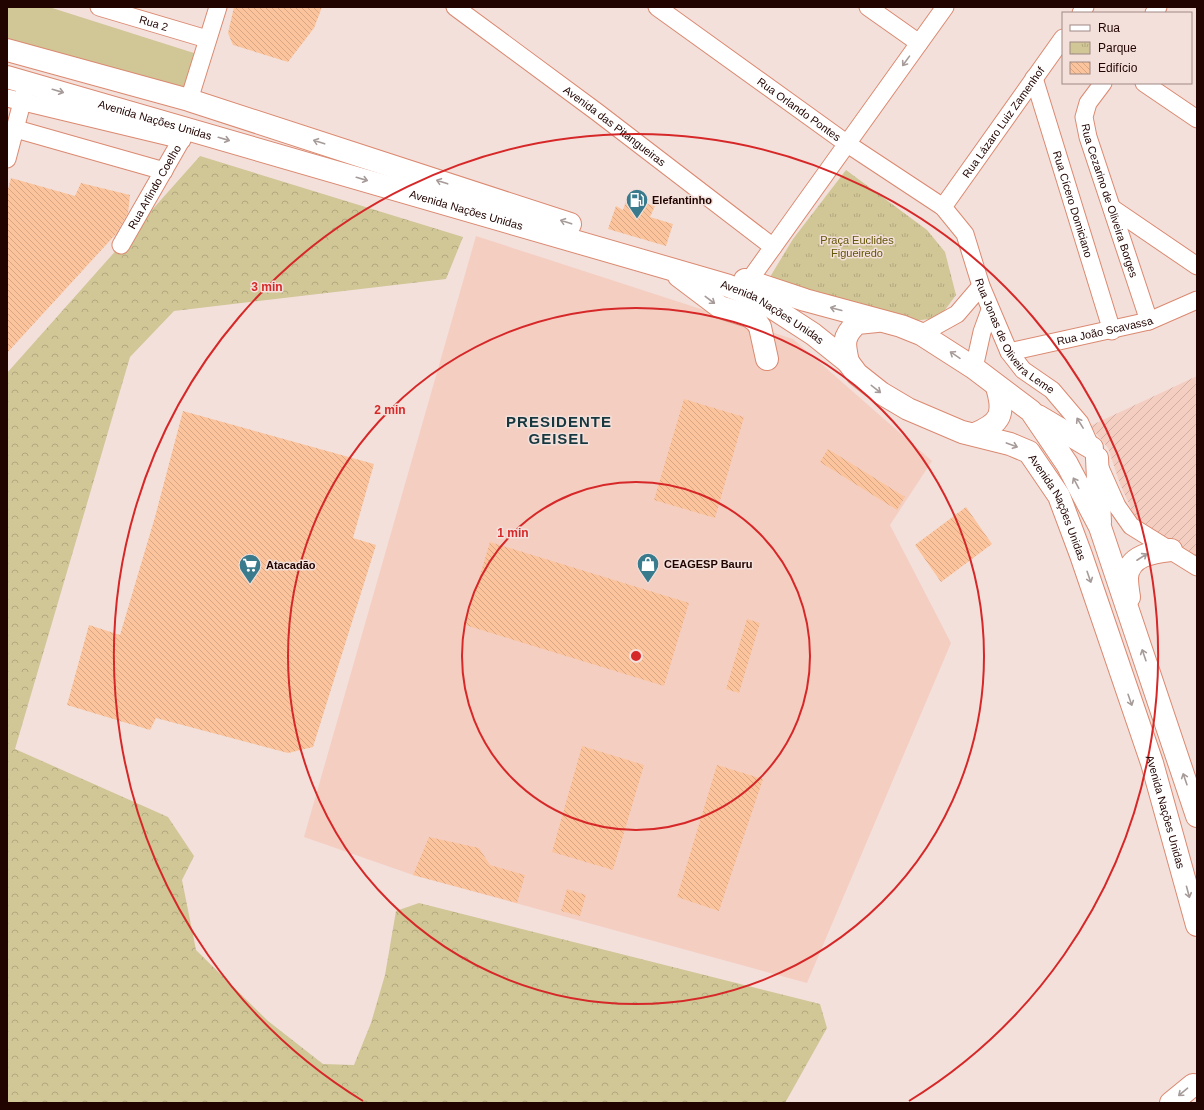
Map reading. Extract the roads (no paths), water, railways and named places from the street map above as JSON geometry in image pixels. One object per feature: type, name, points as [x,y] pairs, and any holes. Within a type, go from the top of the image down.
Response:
[{"type":"main road","name":"Avenida Nações Unidas","points":[[7,50],[189,100],[804,300],[911,330],[974,368],[1030,412],[1067,464],[1100,527],[1197,816]]},
{"type":"main road","name":"Avenida Nações Unidas","points":[[19,87],[726,285],[756,297],[813,334],[848,362],[857,374],[881,393],[902,405],[938,423],[1010,444],[1030,452],[1059,496],[1082,555],[1152,763],[1197,925]]},
{"type":"main road","points":[[668,268],[720,307],[749,316],[756,321],[760,327],[768,359]]},
{"type":"main road","points":[[848,362],[844,341],[849,330],[856,323],[872,320],[911,330]]},
{"type":"main road","points":[[974,434],[988,428],[1000,418],[1002,404],[998,387]]},
{"type":"main road","points":[[1030,412],[1094,453],[1100,527]]},
{"type":"main road","points":[[1131,618],[1127,577],[1134,562],[1150,552],[1171,550]]},
{"type":"main road","points":[[1171,1103],[1193,1085],[1197,1086]]},
{"type":"street","name":"Rua 2","points":[[100,7],[207,39]]},
{"type":"street","points":[[189,100],[218,7]]},
{"type":"street","name":"Avenida das Pitangueiras","points":[[455,7],[597,112],[773,247]]},
{"type":"street","name":"Rua Orlando Pontes","points":[[657,7],[846,143],[943,207]]},
{"type":"street","points":[[868,7],[919,43]]},
{"type":"street","points":[[748,282],[846,143],[945,7]]},
{"type":"street","name":"Rua Lázaro Luiz Zamenhof","points":[[943,207],[1062,39]]},
{"type":"street","name":"Rua Cícero Domiciano","points":[[1034,78],[1112,331]]},
{"type":"street","name":"Rua Cezarino de Oliveira Borges","points":[[1102,84],[1088,103],[1084,117],[1088,137],[1149,322]]},
{"type":"street","points":[[1145,84],[1197,120]]},
{"type":"street","points":[[7,98],[19,87]]},
{"type":"street","points":[[7,159],[16,129],[19,87]]},
{"type":"street","points":[[16,129],[164,171]]},
{"type":"street","name":"Rua Arlindo Coelho","points":[[121,245],[185,134]]},
{"type":"street","name":"Rua Jonas de Oliveira Leme","points":[[943,207],[965,234],[981,286],[1009,352],[1024,370],[1052,390],[1080,422],[1117,506],[1131,526],[1197,567]]},
{"type":"street","points":[[1112,208],[1197,266]]},
{"type":"street","points":[[911,330],[957,314],[981,286]]},
{"type":"street","name":"Rua João Scavassa","points":[[1009,352],[1149,322],[1197,300]]},
{"type":"street","points":[[974,368],[982,332],[990,310]]},
{"type":"place","name":"Elefantinho","points":[[637,220]]},
{"type":"place","name":"Atacadão","points":[[250,584]]},
{"type":"place","name":"CEAGESP Bauru","points":[[648,584]]},
{"type":"district","name":"PRESIDENTE GEISEL","points":[[559,430]]},
{"type":"park label","name":"Praça Euclides Figueiredo","points":[[857,246]]}]
